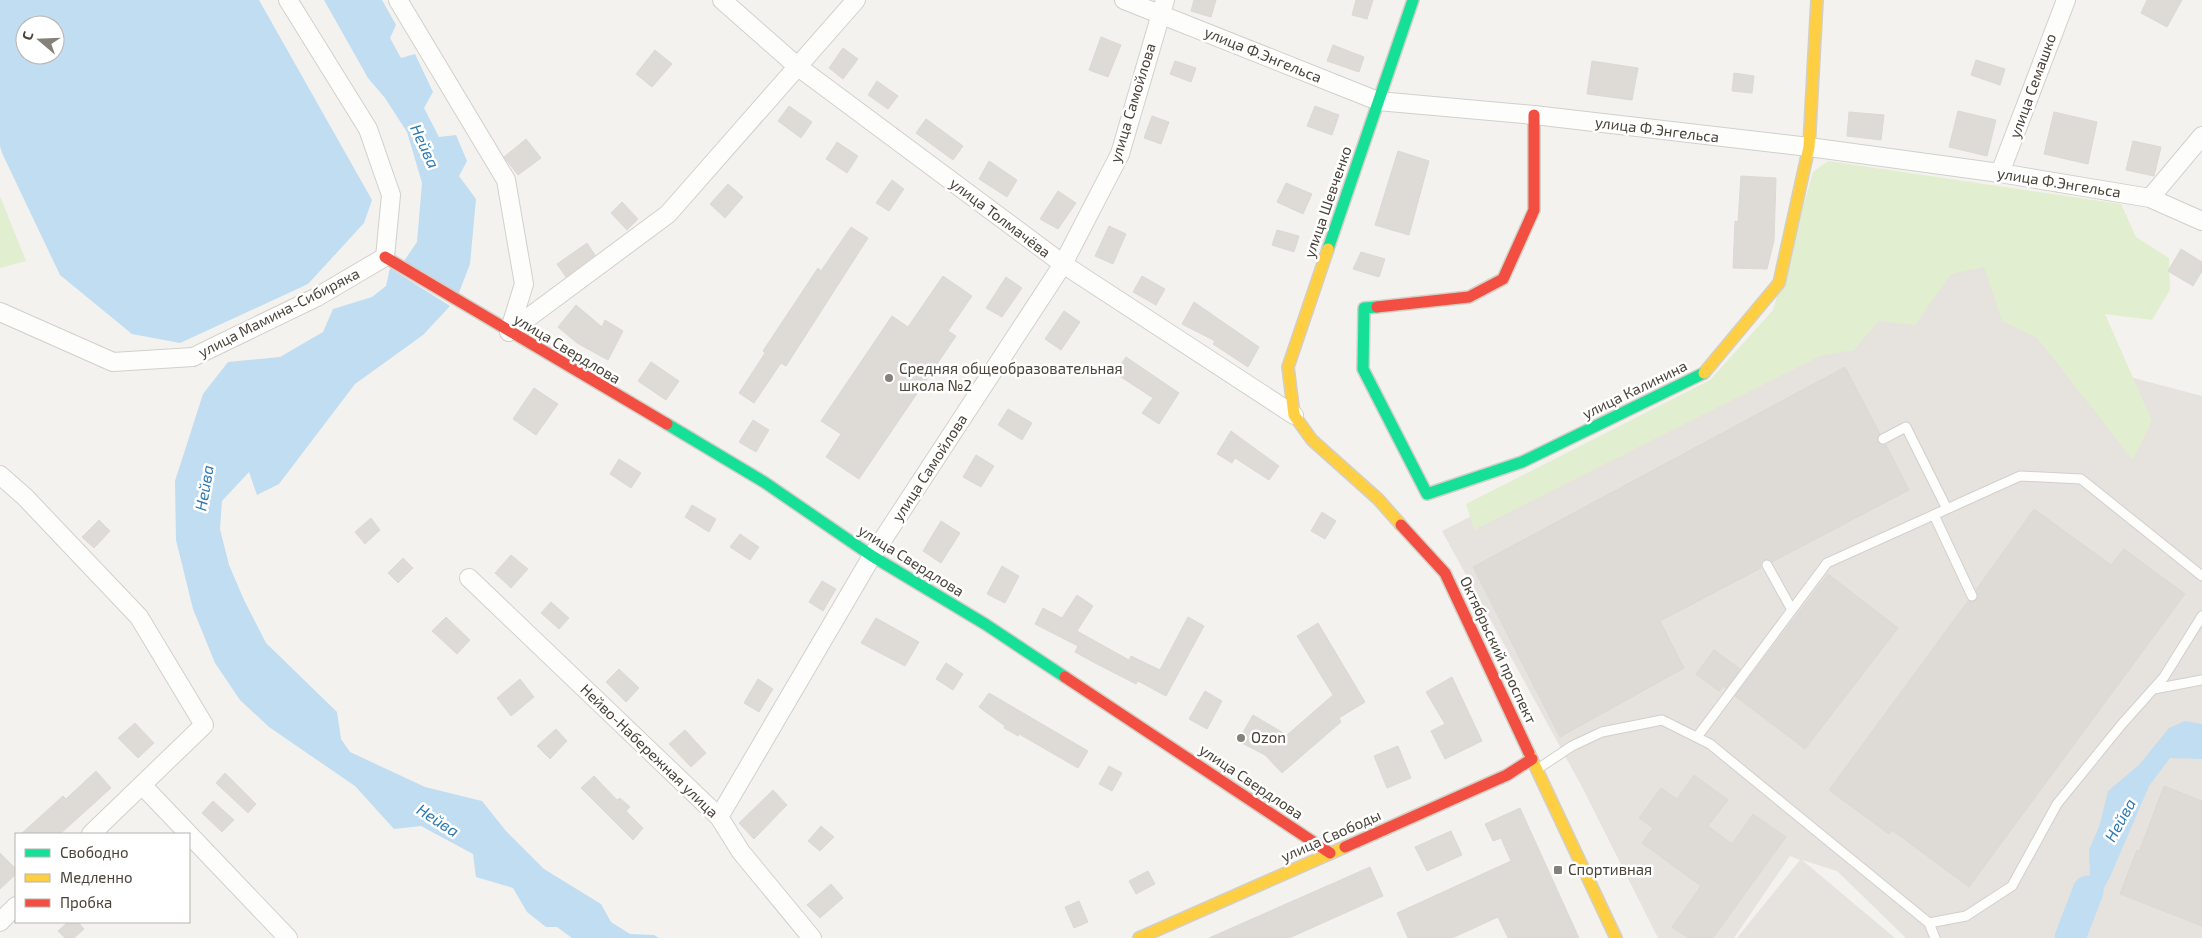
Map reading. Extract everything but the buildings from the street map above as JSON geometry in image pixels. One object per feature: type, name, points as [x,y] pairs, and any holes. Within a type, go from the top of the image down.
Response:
[{"type":"street","points":[[288,0],[368,129],[391,195],[384,257]]},
{"type":"street","points":[[398,0],[506,180],[524,284],[509,332]]},
{"type":"street","name":"улица Толмачёва","points":[[722,0],[797,66],[1063,264],[1294,415]]},
{"type":"street","points":[[509,332],[668,214],[856,0]]},
{"type":"street","name":"улица Ф.Энгельса","points":[[1124,0],[1162,7],[1378,101],[1534,115],[2000,173],[2150,198],[2202,220]]},
{"type":"street","name":"улица Шевченко","points":[[1294,415],[1288,367],[1413,0]]},
{"type":"street","name":"улица Калинина","points":[[1534,115],[1534,210],[1503,279],[1469,297],[1364,308],[1363,369],[1427,494],[1522,462],[1704,373],[1779,284],[1808,148],[1817,0]]},
{"type":"street","name":"улица Семашко","points":[[2000,173],[2066,0]]},
{"type":"street","name":"улица Самойлова","points":[[719,817],[872,556],[1063,264],[1120,154],[1162,7]]},
{"type":"street","points":[[2150,198],[2202,136]]},
{"type":"street","name":"улица Свердлова","points":[[384,257],[468,309],[764,482],[872,556],[985,624],[1330,853]]},
{"type":"street","name":"улица Мамина-Сибиряка","points":[[0,312],[113,362],[193,357],[317,297],[384,257]]},
{"type":"street","name":"Октябрьский проспект","points":[[1294,415],[1312,440],[1378,498],[1445,573],[1616,938]]},
{"type":"street","points":[[0,476],[25,497],[139,617],[204,725],[92,833]]},
{"type":"street","name":"Нейво-Набережная улица","points":[[469,578],[719,817],[741,852],[812,938]]},
{"type":"street","name":"улица Свободы","points":[[1139,938],[1534,764]]},
{"type":"street","points":[[142,785],[188,833]]},
{"type":"street","points":[[190,835],[288,938]]},
{"type":"street","points":[[0,922],[15,907]]},
{"type":"lane","points":[[1883,439],[1906,427],[1948,509]]},
{"type":"lane","points":[[1697,737],[1827,563],[2020,476],[2081,479],[2202,576]]},
{"type":"lane","points":[[1934,515],[1972,596]]},
{"type":"lane","points":[[1767,565],[1792,610]]},
{"type":"lane","points":[[1929,923],[1966,916],[2012,886],[2057,804],[2164,677],[2202,616]]},
{"type":"lane","points":[[2154,689],[2202,680]]},
{"type":"lane","points":[[1534,764],[1602,732],[1662,720],[1710,744],[1929,923],[1935,938]]},
{"type":"shaded area","points":[[1857,172],[2127,215],[2101,312],[2126,376],[2202,396],[2202,938],[1906,938],[1837,871],[1802,860],[1895,938],[1737,938],[1800,860],[1790,856],[1734,938],[1658,938],[1581,785],[1442,531],[1816,342]]},
{"type":"green space","points":[[1828,161],[2121,204],[2136,237],[2169,258],[2170,290],[2152,320],[2105,314],[2152,421],[2133,460],[2037,338],[2002,321],[1984,267],[1951,274],[1915,325],[1879,321],[1854,350],[1820,356],[1474,530],[1466,504],[1710,380],[1773,310],[1813,172]]},
{"type":"green space","points":[[0,196],[26,261],[0,268]]},
{"type":"water","points":[[0,0],[259,0],[372,200],[364,223],[308,284],[180,343],[132,334],[60,275],[0,146]]},
{"type":"water","points":[[324,0],[382,0],[396,25],[390,38],[401,58],[415,54],[433,92],[424,108],[439,137],[456,135],[467,161],[459,176],[476,199],[470,264],[458,295],[404,261],[417,242],[422,183],[407,132],[385,98],[368,78]]},
{"type":"water","points":[[390,268],[450,306],[423,335],[355,384],[279,484],[257,495],[249,472],[222,501],[220,529],[229,565],[266,643],[337,712],[341,739],[350,752],[425,787],[482,801],[506,831],[544,869],[601,904],[611,922],[630,934],[654,935],[659,938],[572,938],[557,927],[546,927],[527,912],[513,888],[476,877],[473,854],[421,826],[394,829],[355,786],[269,727],[240,700],[215,663],[193,609],[176,540],[175,481],[203,394],[228,362],[280,357],[323,332],[333,309],[372,297],[386,286]]},
{"type":"water","points":[[2185,721],[2202,724],[2202,759],[2170,758],[2149,786],[2110,877],[2094,906],[2073,931],[2090,875],[2089,850],[2100,824],[2108,791],[2139,765],[2169,728]]},
{"type":"waterway","name":"Нейва","points":[[2070,938],[2088,891]]},
{"type":"traffic: fast","points":[[1328,249],[1413,0]]},
{"type":"traffic: fast","points":[[1377,307],[1364,308],[1363,369],[1427,494],[1522,462],[1704,373]]},
{"type":"traffic: fast","points":[[667,424],[764,482],[872,556],[985,624],[1065,677]]},
{"type":"traffic: slow","points":[[1704,373],[1779,283],[1809,147],[1817,0]]},
{"type":"traffic: slow","points":[[1328,249],[1288,367],[1294,415],[1312,440],[1378,499],[1401,525]]},
{"type":"traffic: slow","points":[[1529,753],[1616,938]]},
{"type":"traffic: slow","points":[[1139,938],[1345,847]]},
{"type":"traffic: jam","points":[[1377,307],[1469,297],[1503,279],[1534,210],[1534,115]]},
{"type":"traffic: jam","points":[[385,257],[667,424]]},
{"type":"traffic: jam","points":[[1401,525],[1445,573],[1529,753]]},
{"type":"traffic: jam","points":[[1065,677],[1330,853]]},
{"type":"traffic: jam","points":[[1345,847],[1507,775],[1532,759]]},
{"type":"place","name":"Средняя общеобразовательная школа №2","points":[[889,378]]},
{"type":"place","name":"Ozon","points":[[1241,738]]},
{"type":"place","name":"Спортивная","points":[[1558,870]]}]
